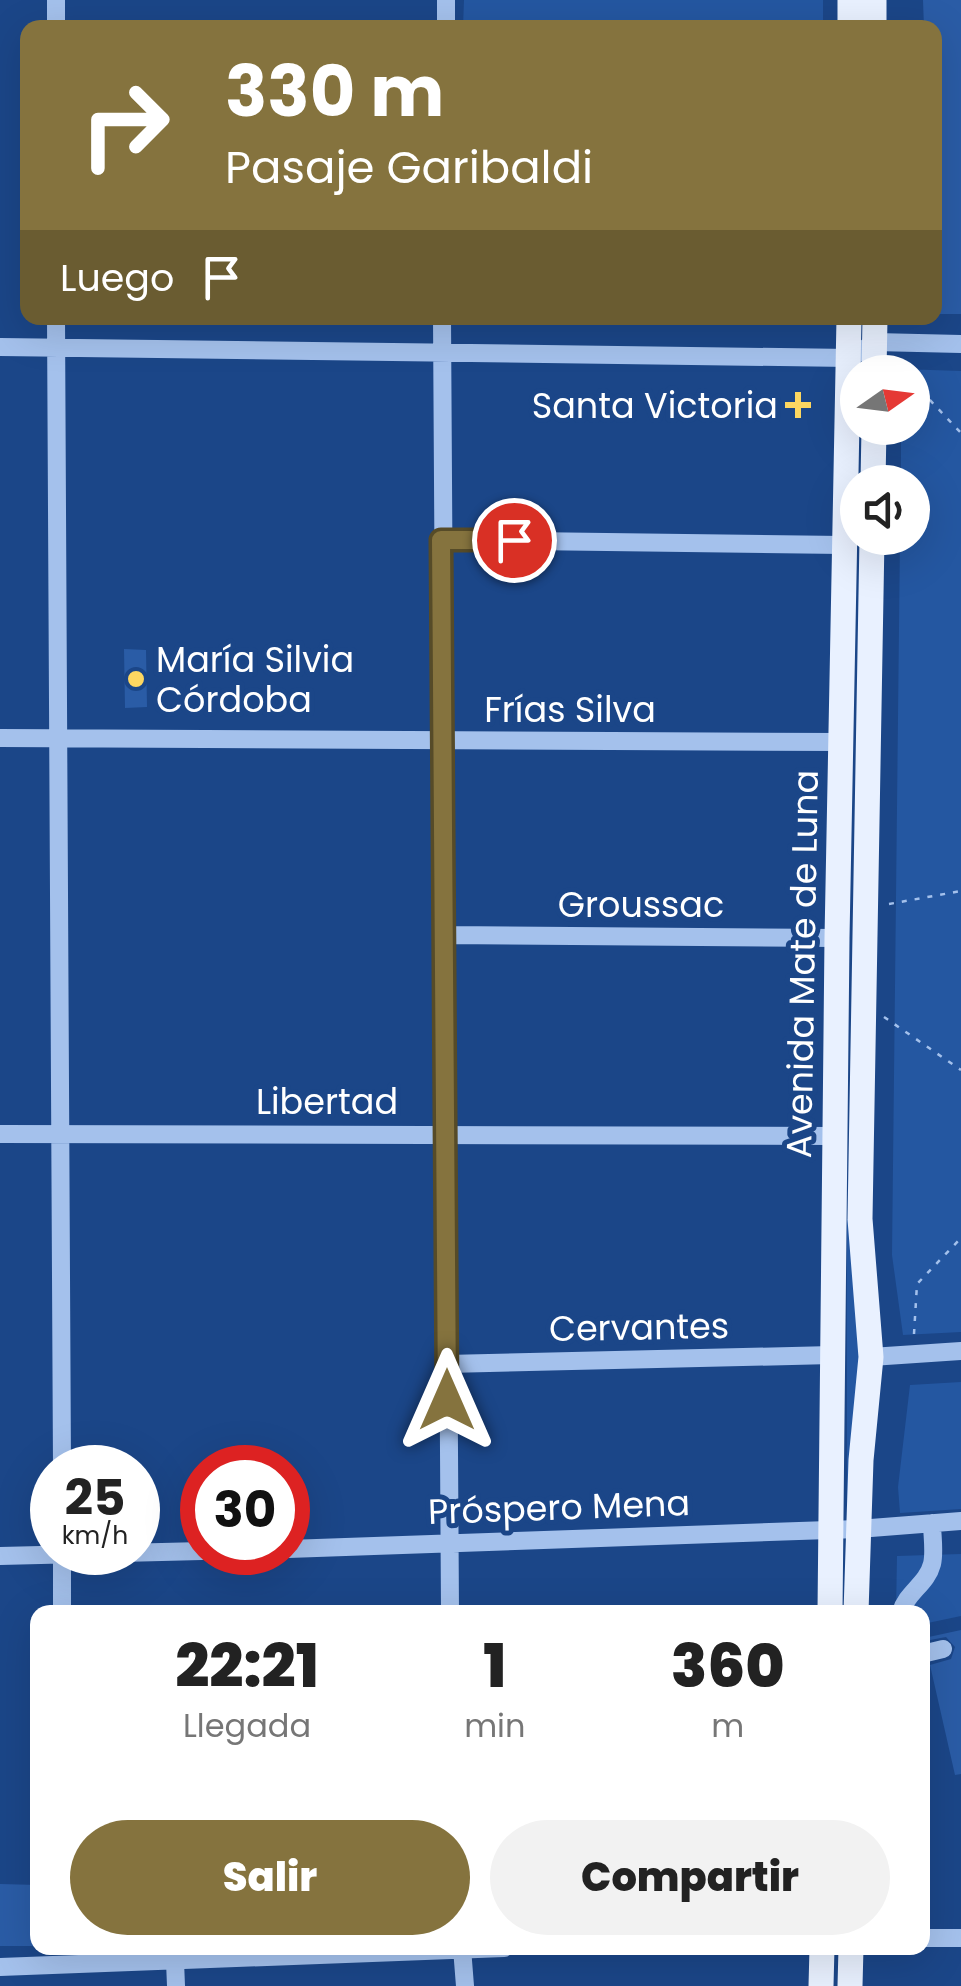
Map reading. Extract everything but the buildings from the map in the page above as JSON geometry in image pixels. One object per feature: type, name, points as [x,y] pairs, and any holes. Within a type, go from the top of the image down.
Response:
[{"type":"main road","name":"Avenida Mate de Luna","points":[[849,325],[850,355]]},
{"type":"main road","points":[[874,355],[875,330]]},
{"type":"main road","name":"Avenida Mate de Luna","points":[[843,555],[832,1355],[845,1529],[855,1605]]},
{"type":"main road","name":"Avenida Mate de Luna","points":[[831,1605],[871,1357],[860,1219],[872,555]]},
{"type":"main road","points":[[821,1986],[822,1955]]},
{"type":"main road","points":[[850,1986],[851,1955]]},
{"type":"street","points":[[56,325],[62,1445]]},
{"type":"street","points":[[442,325],[450,1605]]},
{"type":"street","points":[[853,355],[875,330],[961,344]]},
{"type":"street","points":[[0,346],[840,358]]},
{"type":"street","points":[[441,540],[840,545]]},
{"type":"street","name":"Frías Silva","points":[[0,738],[840,742]]},
{"type":"street","name":"Groussac","points":[[445,935],[836,938]]},
{"type":"street","name":"Libertad","points":[[0,1134],[834,1136]]},
{"type":"street","points":[[871,1357],[961,1351]]},
{"type":"street","name":"Cervantes","points":[[447,1364],[832,1355]]},
{"type":"street","name":"Próspero Mena","points":[[310,1548],[845,1529],[961,1521]]},
{"type":"street","points":[[903,1605],[932,1565],[932,1523]]},
{"type":"street","points":[[0,1556],[30,1555]]},
{"type":"street","points":[[62,1575],[62,1605]]},
{"type":"street","points":[[930,1652],[943,1649]]},
{"type":"street","points":[[930,1938],[961,1938]]},
{"type":"street","points":[[0,1967],[62,1956],[175,1961],[307,1955]]},
{"type":"street","points":[[463,1955],[465,1986]]},
{"type":"street","points":[[175,1961],[176,1986]]},
{"type":"path","points":[[930,399],[960,430]]},
{"type":"path","points":[[865,908],[961,891]]},
{"type":"path","points":[[864,1002],[961,1070]]},
{"type":"path","points":[[912,1352],[917,1284],[961,1238]]},
{"type":"shaded area","points":[[464,0],[823,0],[823,20],[463,20]]},
{"type":"shaded area","points":[[930,370],[961,371],[961,1332],[903,1335],[892,1255],[900,555],[930,555],[930,465],[901,465],[901,445],[930,445]]},
{"type":"shaded area","points":[[847,1219],[860,1363],[850,1509],[847,1509]]},
{"type":"shaded area","points":[[961,1382],[961,1509],[900,1513],[898,1487],[910,1385]]},
{"type":"shaded area","points":[[961,1554],[961,1616],[930,1623],[930,1605],[896,1605],[897,1556]]},
{"type":"place","name":"Santa Victoria","points":[[798,405]]},
{"type":"place","name":"María Silvia Córdoba","points":[[136,679]]},
{"type":"route","points":[[447,1400],[441,540],[514,540]]}]
